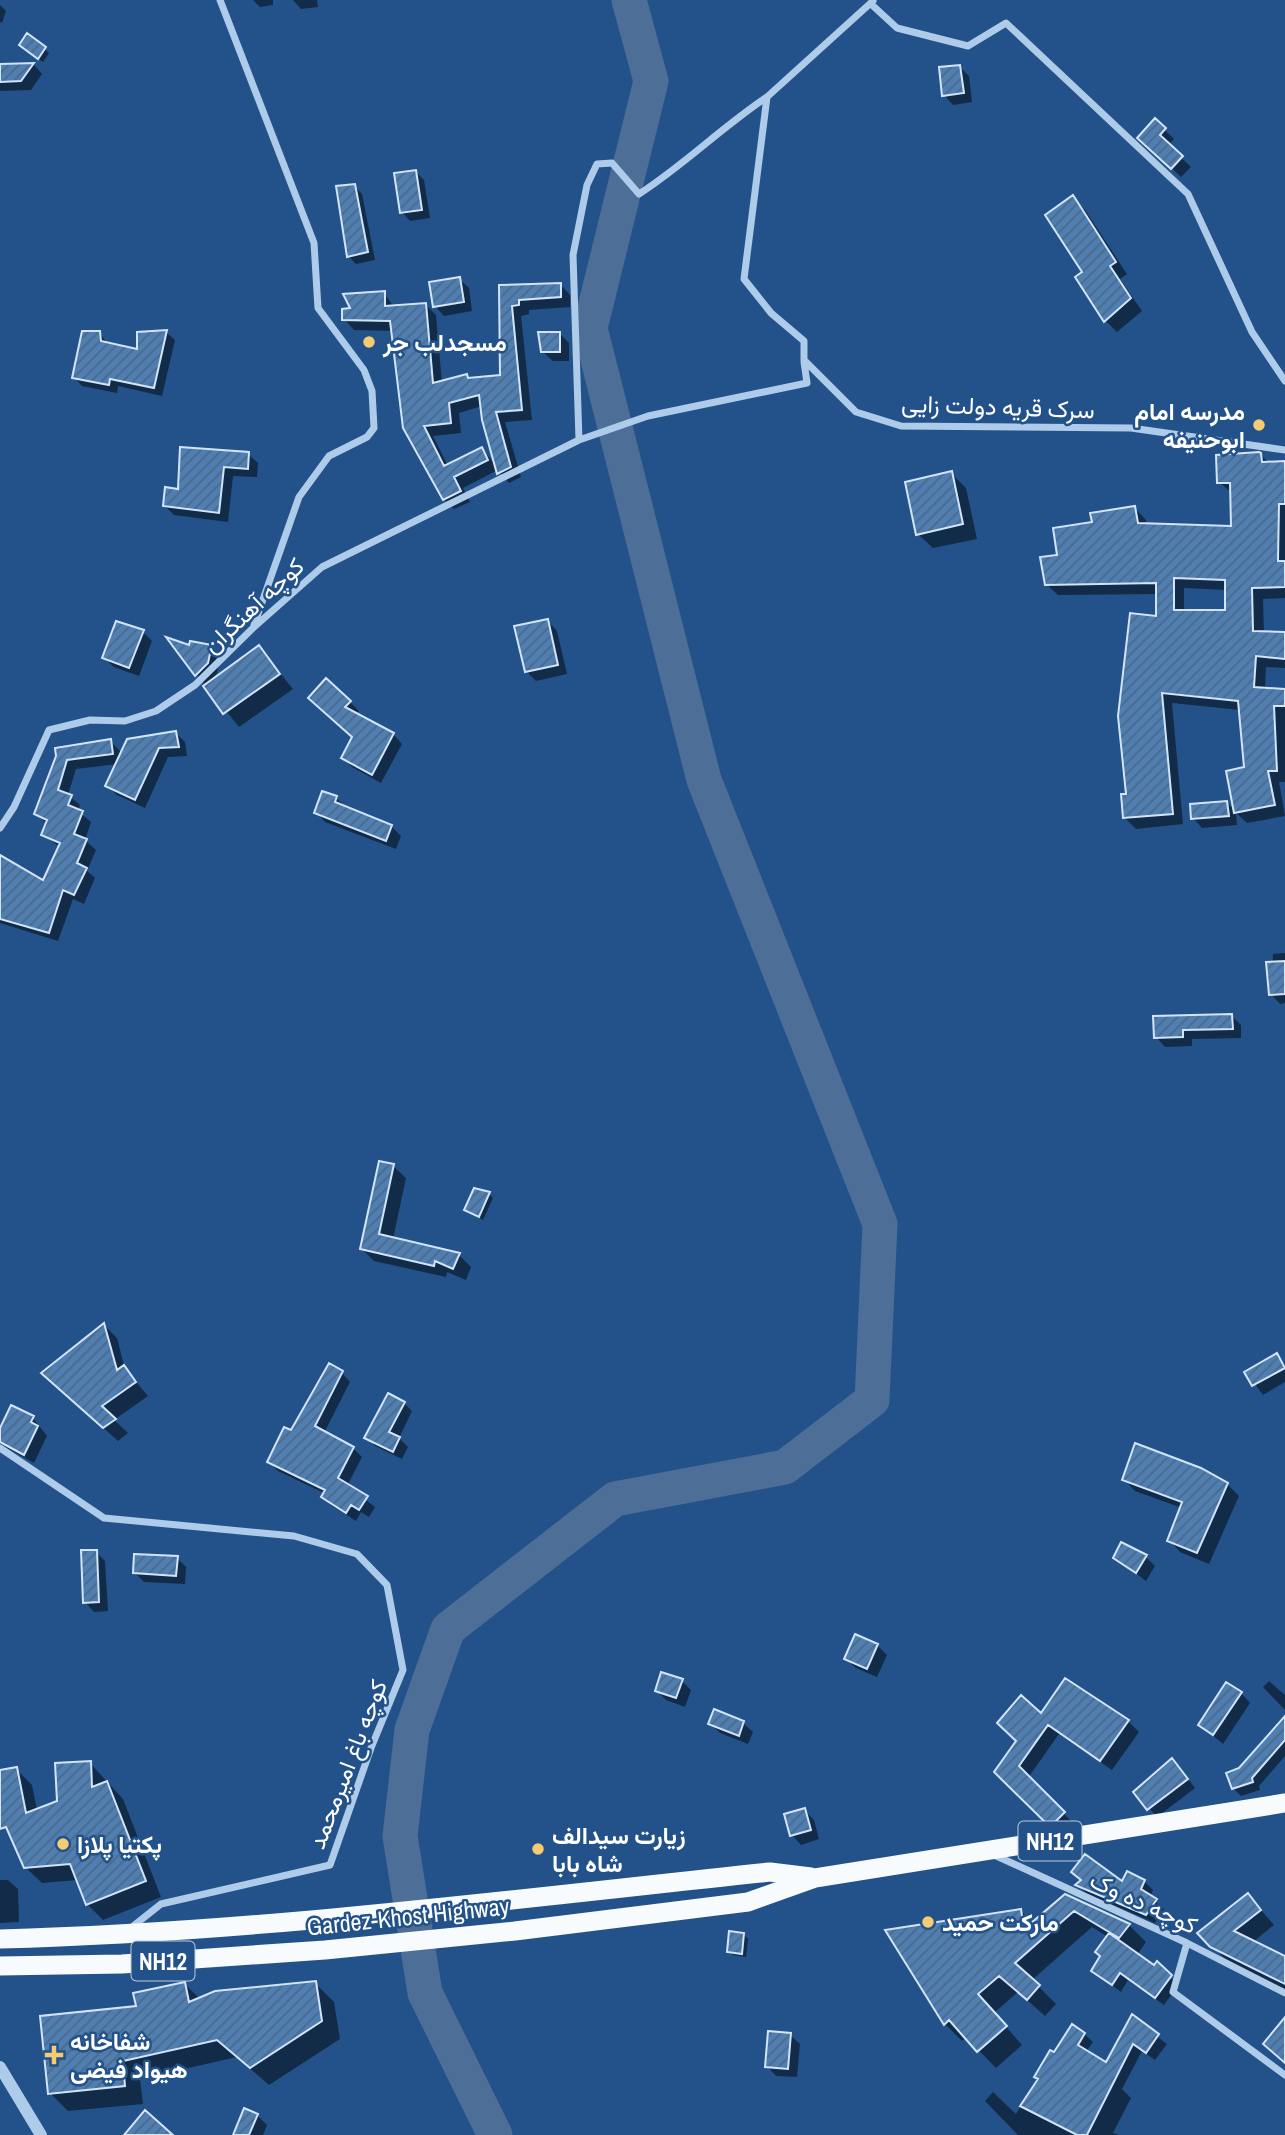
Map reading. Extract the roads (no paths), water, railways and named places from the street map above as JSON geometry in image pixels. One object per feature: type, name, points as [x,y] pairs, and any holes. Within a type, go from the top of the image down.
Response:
[{"type":"highway","name":"Gardez-Khost Highway","points":[[0,1966],[122,1964],[326,1950],[514,1931],[748,1902],[816,1878],[1285,1803]]},
{"type":"highway","name":"Gardez-Khost Highway","points":[[0,1939],[120,1936],[322,1920],[770,1872],[816,1878]]},
{"type":"street","points":[[220,0],[314,243],[318,308],[364,370],[372,391],[374,428],[367,437],[329,456],[299,497],[253,628]]},
{"type":"street","points":[[579,440],[573,255],[587,185],[597,164],[612,163],[639,194],[687,162],[730,121],[767,97],[872,2],[897,28],[968,46],[1006,23],[1188,194],[1252,332],[1285,381]]},
{"type":"street","name":"سرک قریه دولت زایی","points":[[767,97],[744,279],[771,313],[804,341],[804,360],[856,412],[901,426],[1131,428],[1285,450]]},
{"type":"street","name":"کوچه آهنگران","points":[[0,828],[14,807],[49,730],[90,720],[125,721],[156,710],[195,685],[253,628],[322,567],[579,440],[648,416],[807,383],[804,360]]},
{"type":"street","name":"کوچه باغ امیرمحمد","points":[[0,1448],[104,1518],[294,1536],[357,1555],[387,1586],[403,1670],[371,1748],[330,1865],[160,1904],[120,1936]]},
{"type":"street","name":"کوچه ده وک","points":[[985,1851],[1187,1943],[1285,1993]]},
{"type":"street","points":[[1187,1943],[1173,1992],[1285,2075]]},
{"type":"street","points":[[0,2067],[41,2135]]},
{"type":"waterway","points":[[495,2135],[425,1993],[400,1836],[412,1730],[448,1629],[615,1499],[785,1467],[872,1400],[880,1224],[704,780],[590,328],[651,81],[629,0]]},
{"type":"place","name":"مسجدلب جر","points":[[369,342]]},
{"type":"place","name":"مدرسه امام ابوحنیفه","points":[[1259,425]]},
{"type":"place","name":"پکتیا پلازا","points":[[63,1844]]},
{"type":"place","name":"زیارت سیدالف شاه بابا","points":[[538,1849]]},
{"type":"place","name":"مارکت حمید","points":[[928,1922]]},
{"type":"place","name":"شفاخانه هیواد فیضی","points":[[54,2055]]}]
